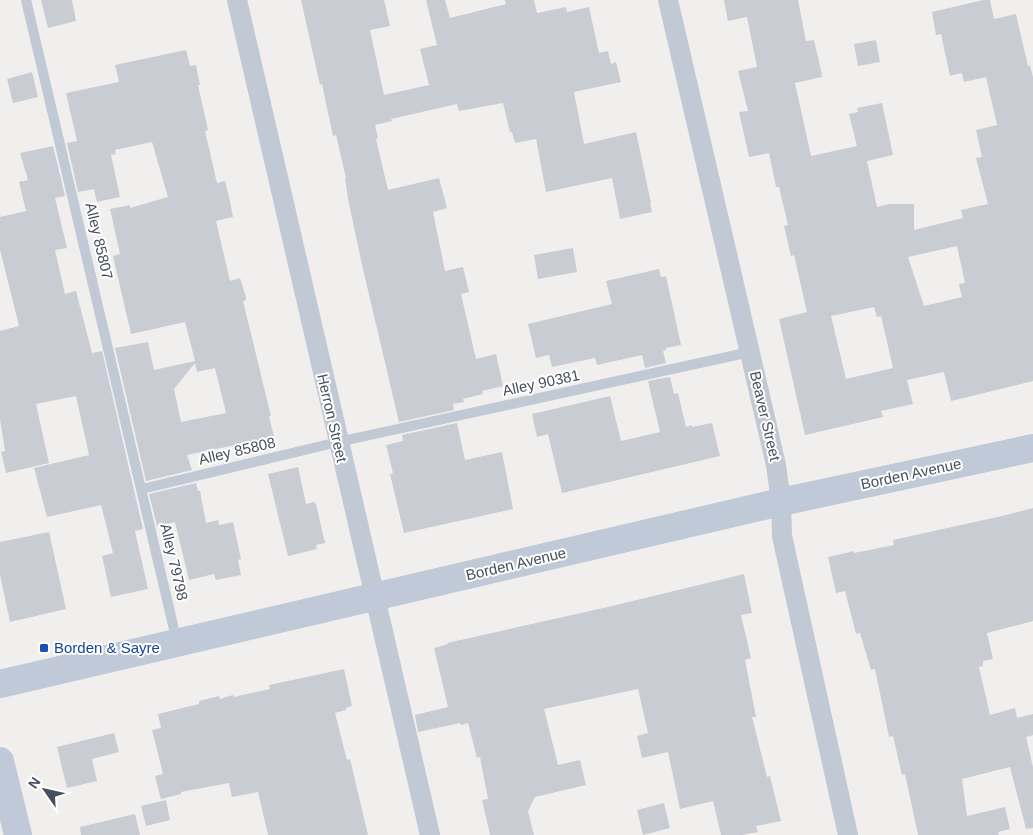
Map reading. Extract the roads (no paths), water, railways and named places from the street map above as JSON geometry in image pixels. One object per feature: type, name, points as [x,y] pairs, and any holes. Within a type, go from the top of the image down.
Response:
[{"type":"street","name":"Herron Street","points":[[237,0],[430,835]]},
{"type":"street","name":"Beaver Street","points":[[668,0],[776,465],[781,502],[782,536],[848,835]]},
{"type":"street","name":"Borden Avenue","points":[[0,684],[781,502],[1033,448]]},
{"type":"street","points":[[0,761],[18,835]]},
{"type":"lane","name":"Alley 85807","points":[[26,0],[142,489]]},
{"type":"lane","name":"Alley 90381","points":[[338,442],[750,352]]},
{"type":"lane","name":"Alley 85808","points":[[142,489],[338,442]]},
{"type":"lane","name":"Alley 79798","points":[[142,489],[177,642]]},
{"type":"place","name":"Borden & Sayre","points":[[44,648]]}]
